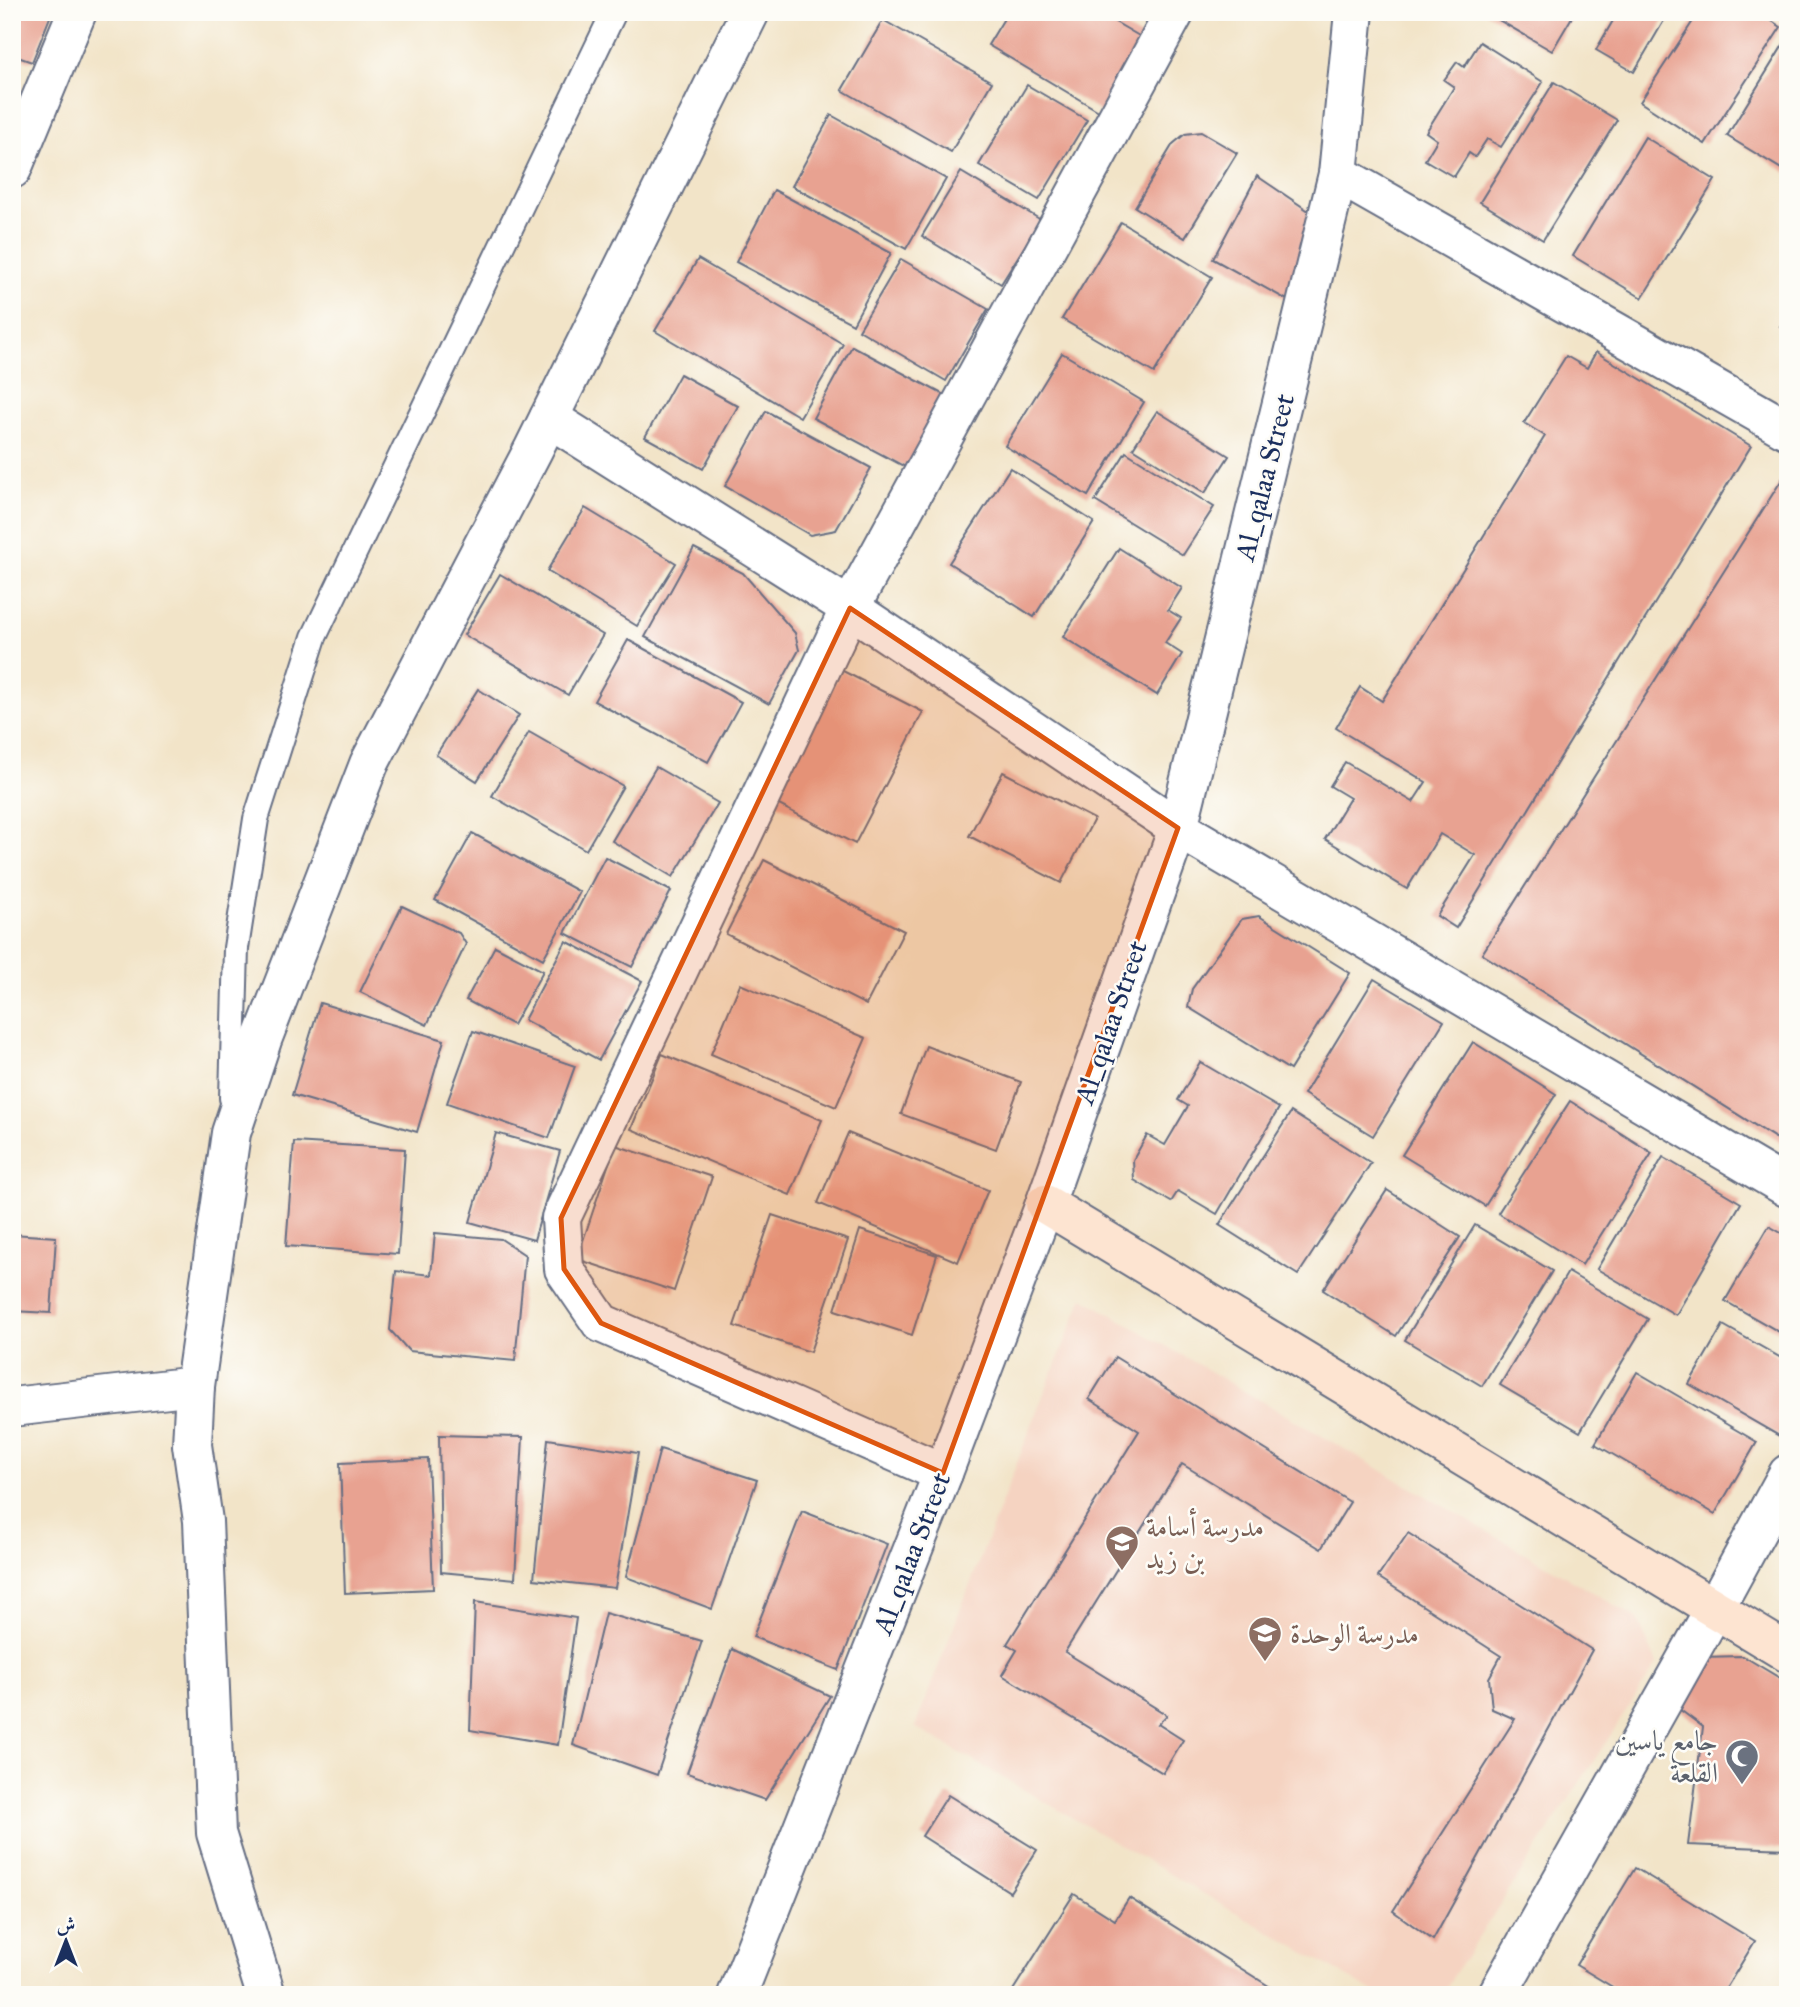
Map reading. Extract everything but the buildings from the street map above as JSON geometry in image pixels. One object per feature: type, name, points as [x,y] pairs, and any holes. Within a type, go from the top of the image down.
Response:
[{"type":"street","points":[[12,169],[77,12]]},
{"type":"street","points":[[265,1995],[216,1833],[203,1521],[192,1445],[195,1386],[231,1133],[262,1040],[369,764],[549,418],[750,12]]},
{"type":"street","points":[[943,1473],[601,1323],[564,1269],[561,1217],[850,608],[1175,12]]},
{"type":"street","name":"Al_qalaa Street","points":[[737,1995],[943,1473],[1045,1204],[1178,828],[1338,174],[1354,12]]},
{"type":"street","points":[[1338,174],[1788,430]]},
{"type":"street","points":[[549,418],[850,608],[1178,828],[1788,1188]]},
{"type":"street","points":[[1045,1204],[1788,1653]]},
{"type":"street","points":[[12,1407],[195,1386]]},
{"type":"street","points":[[1497,1995],[1788,1474]]},
{"type":"lane","points":[[231,1133],[236,948],[256,819],[314,637],[614,12]]},
{"type":"highlighted area","points":[[850,608],[1178,828],[943,1473],[601,1323],[564,1269],[561,1218]]},
{"type":"shaded area","points":[[1083,1298],[1637,1618],[1657,1664],[1441,1995],[1379,1995],[915,1727]]},
{"type":"place","name":"مدرسة أسامة بن زيد","points":[[1122,1572]]},
{"type":"place","name":"مدرسة الوحدة","points":[[1265,1663]]},
{"type":"place","name":"جامع ياسين القلعة","points":[[1742,1786]]}]
